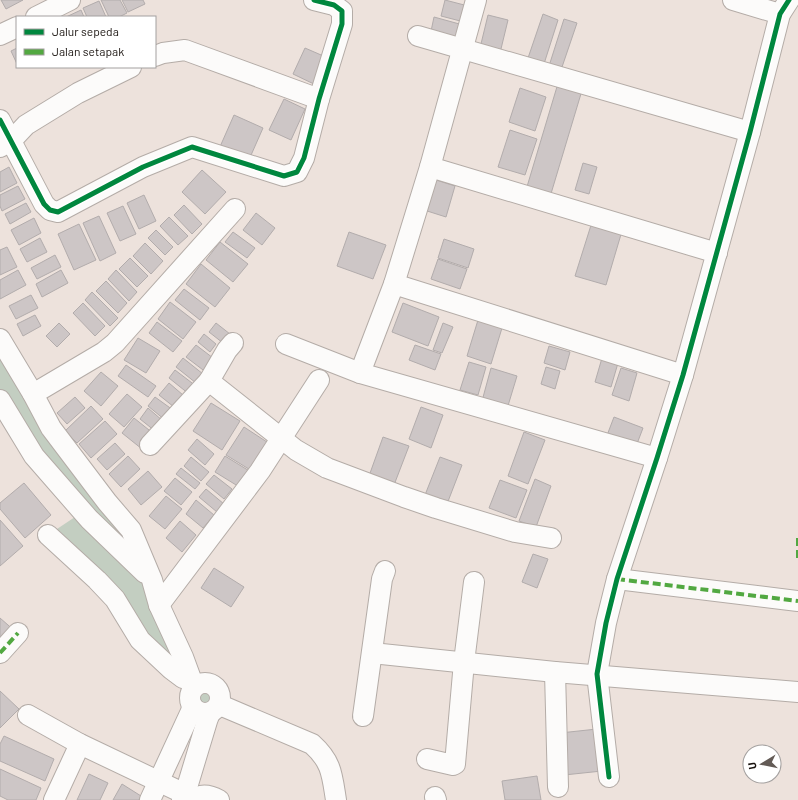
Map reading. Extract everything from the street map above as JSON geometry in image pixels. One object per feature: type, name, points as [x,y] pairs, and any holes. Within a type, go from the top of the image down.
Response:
[{"type":"street","points":[[38,16],[70,0]]},
{"type":"street","points":[[129,68],[78,93],[26,125],[3,133],[44,204],[50,210],[58,212],[144,167],[192,147],[284,176],[297,172],[304,158],[319,99],[342,24],[342,11],[334,5],[314,0]]},
{"type":"street","points":[[360,373],[394,284],[430,167],[476,0]]},
{"type":"street","points":[[609,777],[597,674],[606,623],[617,579],[658,458],[683,375],[785,7],[733,0]]},
{"type":"street","points":[[0,35],[16,27]]},
{"type":"street","points":[[418,36],[462,50],[750,132]]},
{"type":"street","points":[[156,56],[163,53],[185,50],[319,99]]},
{"type":"street","points":[[430,167],[717,253]]},
{"type":"street","points":[[33,394],[104,352],[115,343],[236,208]]},
{"type":"street","points":[[394,284],[683,375]]},
{"type":"street","points":[[0,339],[33,394],[51,428],[107,502],[132,530],[152,580],[159,605],[183,657],[192,683],[190,699],[208,708],[294,735],[312,744],[322,753],[328,762],[333,776],[336,800]]},
{"type":"street","points":[[150,445],[209,381],[227,350],[233,343]]},
{"type":"street","points":[[286,344],[360,373],[658,458]]},
{"type":"street","points":[[159,605],[260,471],[319,380]]},
{"type":"street","points":[[209,381],[281,439],[296,450],[327,468],[404,497],[515,532],[551,538]]},
{"type":"street","points":[[0,400],[34,456],[88,519],[152,580]]},
{"type":"street","points":[[48,535],[97,580],[115,599],[140,640],[171,669],[192,683],[212,684],[221,695],[208,708],[160,781],[150,800]]},
{"type":"street","points":[[363,716],[382,579],[386,571]]},
{"type":"street","points":[[617,579],[798,601]]},
{"type":"street","points":[[427,759],[453,765],[455,764],[464,662],[474,582]]},
{"type":"street","points":[[0,653],[18,633]]},
{"type":"street","points":[[372,653],[555,672],[597,674],[798,692]]},
{"type":"street","points":[[555,672],[558,787]]},
{"type":"street","points":[[186,798],[207,721],[208,708]]},
{"type":"street","points":[[28,715],[80,744],[160,781],[186,798],[203,795],[220,800]]},
{"type":"street","points":[[54,800],[80,744]]},
{"type":"green space","points":[[0,339],[107,502],[190,679],[48,535],[81,513],[0,400]]},
{"type":"green space","points":[[203,683],[214,686],[221,695],[210,713],[190,699],[190,695]]},
{"type":"building","points":[[1,0],[23,0],[6,9]]},
{"type":"building","points":[[101,0],[120,0],[127,13],[121,16],[109,16]]},
{"type":"building","points":[[122,0],[143,0],[145,4],[128,12]]},
{"type":"building","points":[[445,0],[472,7],[468,23],[441,16]]},
{"type":"building","points":[[99,1],[106,16],[87,16],[83,8]]},
{"type":"building","points":[[81,10],[84,16],[68,16]]},
{"type":"building","points":[[543,14],[558,20],[543,67],[527,61]]},
{"type":"building","points":[[488,15],[508,20],[500,53],[480,48]]},
{"type":"building","points":[[434,17],[463,25],[459,43],[430,36]]},
{"type":"building","points":[[564,19],[577,23],[561,70],[549,66]]},
{"type":"building","points":[[16,48],[16,62],[11,51]]},
{"type":"building","points":[[305,48],[328,58],[316,85],[293,74]]},
{"type":"building","points":[[559,80],[583,87],[550,197],[526,190]]},
{"type":"building","points":[[520,88],[546,97],[535,131],[509,122]]},
{"type":"building","points":[[284,99],[305,109],[291,140],[269,130]]},
{"type":"building","points":[[234,115],[263,128],[248,162],[219,149]]},
{"type":"building","points":[[510,130],[537,139],[525,175],[498,167]]},
{"type":"building","points":[[583,163],[597,167],[589,194],[575,190]]},
{"type":"building","points":[[9,167],[17,183],[0,192],[0,172]]},
{"type":"building","points":[[202,170],[226,192],[205,214],[182,192]]},
{"type":"building","points":[[433,179],[455,186],[446,217],[424,210]]},
{"type":"building","points":[[18,186],[25,199],[2,211],[0,206],[0,195]]},
{"type":"building","points":[[144,195],[156,221],[139,229],[127,203]]},
{"type":"building","points":[[26,203],[31,212],[10,224],[5,214]]},
{"type":"building","points":[[184,205],[202,224],[192,234],[174,215]]},
{"type":"building","points":[[123,206],[136,234],[120,241],[107,213]]},
{"type":"building","points":[[256,213],[275,228],[262,245],[243,230]]},
{"type":"building","points":[[99,216],[116,253],[100,261],[83,223]]},
{"type":"building","points":[[169,217],[188,236],[178,245],[160,226]]},
{"type":"building","points":[[34,218],[41,233],[19,245],[11,230]]},
{"type":"building","points":[[592,222],[622,231],[606,285],[575,276]]},
{"type":"building","points":[[79,224],[96,260],[74,270],[58,234]]},
{"type":"building","points":[[156,230],[173,247],[165,255],[148,238]]},
{"type":"building","points":[[233,232],[255,248],[247,258],[225,242]]},
{"type":"building","points":[[349,232],[386,245],[373,279],[337,266]]},
{"type":"building","points":[[40,238],[47,252],[27,262],[20,249]]},
{"type":"building","points":[[444,239],[474,249],[468,268],[438,258]]},
{"type":"building","points":[[220,242],[248,264],[233,282],[206,260]]},
{"type":"building","points":[[145,243],[163,261],[151,274],[133,256]]},
{"type":"building","points":[[7,247],[17,267],[0,275],[0,250]]},
{"type":"building","points":[[55,255],[61,267],[37,279],[31,268]]},
{"type":"building","points":[[130,258],[148,276],[137,287],[119,269]]},
{"type":"building","points":[[438,259],[467,269],[460,289],[431,279]]},
{"type":"building","points":[[201,264],[230,288],[215,307],[186,284]]},
{"type":"building","points":[[18,270],[26,285],[0,299],[0,280]]},
{"type":"building","points":[[61,270],[68,283],[42,297],[36,284]]},
{"type":"building","points":[[116,270],[137,292],[129,301],[108,279]]},
{"type":"building","points":[[106,281],[127,303],[118,313],[96,291]]},
{"type":"building","points":[[184,289],[209,308],[200,320],[175,300]]},
{"type":"building","points":[[92,292],[118,318],[110,326],[85,300]]},
{"type":"building","points":[[31,295],[38,308],[16,319],[9,306]]},
{"type":"building","points":[[170,302],[196,322],[183,339],[158,319]]},
{"type":"building","points":[[83,303],[105,326],[95,336],[73,313]]},
{"type":"building","points":[[403,303],[439,317],[428,346],[392,332]]},
{"type":"building","points":[[35,315],[41,326],[23,336],[17,324]]},
{"type":"building","points":[[478,320],[502,328],[491,364],[467,356]]},
{"type":"building","points":[[157,322],[182,341],[173,352],[149,333]]},
{"type":"building","points":[[59,323],[70,334],[57,347],[46,336]]},
{"type":"building","points":[[216,323],[230,334],[223,343],[209,332]]},
{"type":"building","points":[[443,323],[453,327],[442,353],[433,350]]},
{"type":"building","points":[[204,334],[216,344],[210,352],[198,342]]},
{"type":"building","points":[[138,338],[160,351],[146,373],[124,360]]},
{"type":"building","points":[[196,345],[217,361],[207,373],[186,357]]},
{"type":"building","points":[[415,345],[441,354],[435,370],[409,360]]},
{"type":"building","points":[[549,346],[570,352],[565,370],[544,363]]},
{"type":"building","points":[[183,358],[203,374],[196,383],[176,367]]},
{"type":"building","points":[[602,358],[618,363],[611,387],[595,382]]},
{"type":"building","points":[[469,362],[486,367],[478,395],[460,390]]},
{"type":"building","points":[[126,365],[156,386],[148,397],[118,376]]},
{"type":"building","points":[[546,367],[560,371],[555,389],[541,384]]},
{"type":"building","points":[[491,368],[517,376],[507,409],[482,401]]},
{"type":"building","points":[[621,368],[637,373],[629,401],[612,395]]},
{"type":"building","points":[[175,370],[196,386],[189,394],[169,378]]},
{"type":"building","points":[[101,372],[118,386],[101,406],[84,391]]},
{"type":"building","points":[[169,383],[183,395],[174,407],[159,395]]},
{"type":"building","points":[[127,394],[142,407],[124,427],[109,414]]},
{"type":"building","points":[[75,397],[85,408],[67,424],[57,413]]},
{"type":"building","points":[[155,397],[173,410],[165,420],[148,406]]},
{"type":"building","points":[[211,403],[240,421],[222,450],[193,431]]},
{"type":"building","points":[[91,406],[103,419],[77,443],[65,431]]},
{"type":"building","points":[[421,407],[443,415],[431,448],[409,439]]},
{"type":"building","points":[[148,408],[163,421],[155,431],[140,419]]},
{"type":"building","points":[[614,417],[643,428],[635,449],[606,438]]},
{"type":"building","points":[[134,418],[154,434],[142,449],[122,433]]},
{"type":"building","points":[[105,421],[117,434],[91,458],[79,444]]},
{"type":"building","points":[[244,427],[270,444],[252,471],[226,455]]},
{"type":"building","points":[[524,432],[545,440],[528,484],[508,476]]},
{"type":"building","points":[[383,437],[409,446],[394,485],[369,476]]},
{"type":"building","points":[[197,439],[214,454],[205,465],[188,450]]},
{"type":"building","points":[[115,443],[125,454],[107,470],[97,459]]},
{"type":"building","points":[[128,456],[140,469],[121,487],[109,474]]},
{"type":"building","points":[[225,456],[251,472],[241,488],[215,472]]},
{"type":"building","points":[[191,457],[209,472],[201,481],[184,466]]},
{"type":"building","points":[[440,457],[462,465],[447,504],[425,495]]},
{"type":"building","points":[[181,468],[200,483],[195,489],[176,474]]},
{"type":"building","points":[[148,471],[162,487],[141,505],[128,489]]},
{"type":"building","points":[[214,475],[232,489],[224,499],[206,484]]},
{"type":"building","points":[[175,478],[192,492],[181,505],[164,491]]},
{"type":"building","points":[[535,479],[551,486],[536,527],[519,521]]},
{"type":"building","points":[[500,480],[527,490],[516,518],[489,508]]},
{"type":"building","points":[[24,483],[51,515],[25,538],[0,509],[0,503]]},
{"type":"building","points":[[206,489],[224,504],[217,512],[199,497]]},
{"type":"building","points":[[166,496],[182,509],[165,529],[149,516]]},
{"type":"building","points":[[196,500],[214,515],[203,528],[186,514]]},
{"type":"building","points":[[0,520],[23,546],[0,566]]},
{"type":"building","points":[[180,521],[196,535],[182,552],[166,538]]},
{"type":"building","points":[[533,554],[548,559],[537,588],[522,582]]},
{"type":"building","points":[[214,568],[244,587],[231,607],[201,588]]},
{"type":"building","points":[[0,618],[16,632],[0,650]]},
{"type":"building","points":[[0,691],[19,709],[0,728]]},
{"type":"building","points":[[597,729],[602,771],[564,775],[560,733]]},
{"type":"building","points":[[4,736],[54,759],[45,781],[0,761],[0,744]]},
{"type":"building","points":[[0,769],[41,788],[36,800],[8,800],[0,796]]},
{"type":"building","points":[[89,774],[108,783],[100,800],[77,800]]},
{"type":"building","points":[[537,776],[541,800],[505,800],[502,781]]},
{"type":"building","points":[[122,784],[141,796],[139,800],[113,800]]},
{"type":"marked path","points":[[798,538],[798,562]]},
{"type":"marked path","points":[[617,579],[798,601]]},
{"type":"marked path","points":[[0,653],[18,633]]},
{"type":"cycle path","points":[[0,120],[44,204],[50,210],[58,212],[143,167],[192,147],[284,176],[297,172],[304,158],[319,99],[342,24],[342,11],[334,5],[314,0]]},
{"type":"cycle path","points":[[609,777],[597,674],[606,623],[617,579],[683,375],[750,132],[780,14],[789,0]]}]
